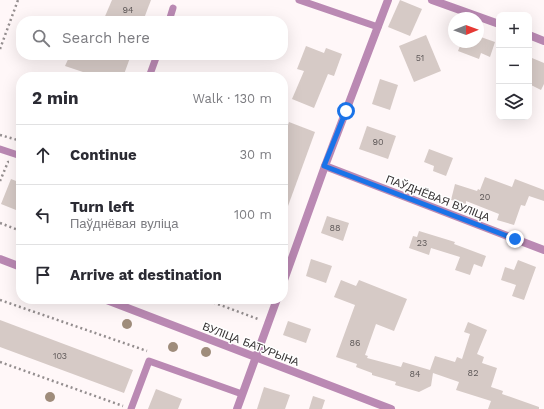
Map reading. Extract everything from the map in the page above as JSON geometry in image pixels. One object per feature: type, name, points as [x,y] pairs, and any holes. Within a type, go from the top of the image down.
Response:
[{"type":"street","points":[[288,269],[324,166],[388,0]]},
{"type":"street","points":[[432,0],[496,23]]},
{"type":"street","points":[[532,36],[544,40]]},
{"type":"street","name":"ПАЎДНЁВАЯ ВУЛІЦА","points":[[324,166],[544,250]]},
{"type":"street","points":[[0,259],[16,265]]},
{"type":"street","name":"ВУЛІЦА БАТУРЫНА","points":[[117,304],[391,409]]},
{"type":"street","points":[[236,409],[275,304]]},
{"type":"lane","points":[[299,0],[378,27]]},
{"type":"lane","points":[[171,16],[173,8]]},
{"type":"lane","points":[[151,72],[155,60]]},
{"type":"lane","points":[[0,149],[16,154]]},
{"type":"lane","points":[[131,409],[149,361],[242,394]]},
{"type":"path","points":[[0,49],[18,0]]},
{"type":"path","points":[[0,135],[16,140]]},
{"type":"path","points":[[0,181],[8,162]]},
{"type":"path","points":[[0,223],[16,229]]},
{"type":"path","points":[[0,300],[149,352]]},
{"type":"path","points":[[218,304],[258,319]]},
{"type":"path","points":[[0,362],[123,406]]},
{"type":"building","points":[[112,0],[151,0],[145,16],[105,16]]},
{"type":"building","points":[[400,0],[422,9],[410,36],[388,27]]},
{"type":"building","points":[[426,35],[441,71],[414,82],[399,46]]},
{"type":"building","points":[[484,38],[495,42],[490,57],[481,53],[479,59],[458,51],[459,48],[484,48]]},
{"type":"building","points":[[306,46],[324,53],[326,48],[342,54],[334,76],[328,74],[314,108],[292,99],[304,71],[297,69]]},
{"type":"building","points":[[532,58],[544,63],[544,84],[541,90],[532,86]]},
{"type":"building","points":[[68,60],[129,60],[125,72],[83,72],[65,66]]},
{"type":"building","points":[[380,79],[398,85],[390,110],[372,104]]},
{"type":"building","points":[[289,122],[315,132],[288,206]]},
{"type":"building","points":[[367,126],[396,136],[388,159],[359,149]]},
{"type":"building","points":[[429,149],[453,158],[446,176],[433,171],[434,166],[424,162]]},
{"type":"building","points":[[485,177],[512,187],[515,179],[544,190],[544,201],[529,196],[525,206],[521,205],[514,225],[497,220],[499,214],[466,201],[466,204],[451,200],[455,184],[477,191],[478,189],[480,190]]},
{"type":"building","points":[[11,179],[16,181],[16,210],[1,204]]},
{"type":"building","points":[[327,216],[349,223],[343,241],[321,233]]},
{"type":"building","points":[[419,231],[455,242],[454,244],[486,256],[482,267],[474,264],[470,275],[455,270],[460,257],[431,248],[429,255],[409,248],[413,236],[417,237]]},
{"type":"building","points":[[311,259],[332,266],[326,283],[306,276]]},
{"type":"building","points":[[518,260],[536,267],[524,300],[512,296],[516,285],[501,280],[505,267],[514,270]]},
{"type":"building","points":[[341,280],[356,286],[359,280],[407,299],[394,331],[376,324],[365,355],[368,356],[367,358],[401,367],[403,362],[430,370],[435,356],[455,362],[457,357],[462,359],[470,334],[464,332],[468,322],[487,330],[477,354],[484,357],[482,363],[497,368],[491,387],[503,391],[502,394],[539,407],[539,409],[488,409],[491,401],[456,390],[459,382],[433,373],[431,386],[419,392],[395,385],[396,382],[372,375],[372,373],[356,367],[357,364],[336,357],[355,305],[334,297]]},
{"type":"building","points":[[0,320],[133,370],[124,393],[0,347]]},
{"type":"building","points":[[288,321],[311,329],[306,343],[283,335]]},
{"type":"building","points":[[264,387],[290,395],[285,409],[257,409]]},
{"type":"building","points":[[156,389],[182,399],[178,409],[148,409]]},
{"type":"building","points":[[313,396],[325,400],[322,409],[309,409]]},
{"type":"route","points":[[346,111],[324,166],[515,239]]}]
